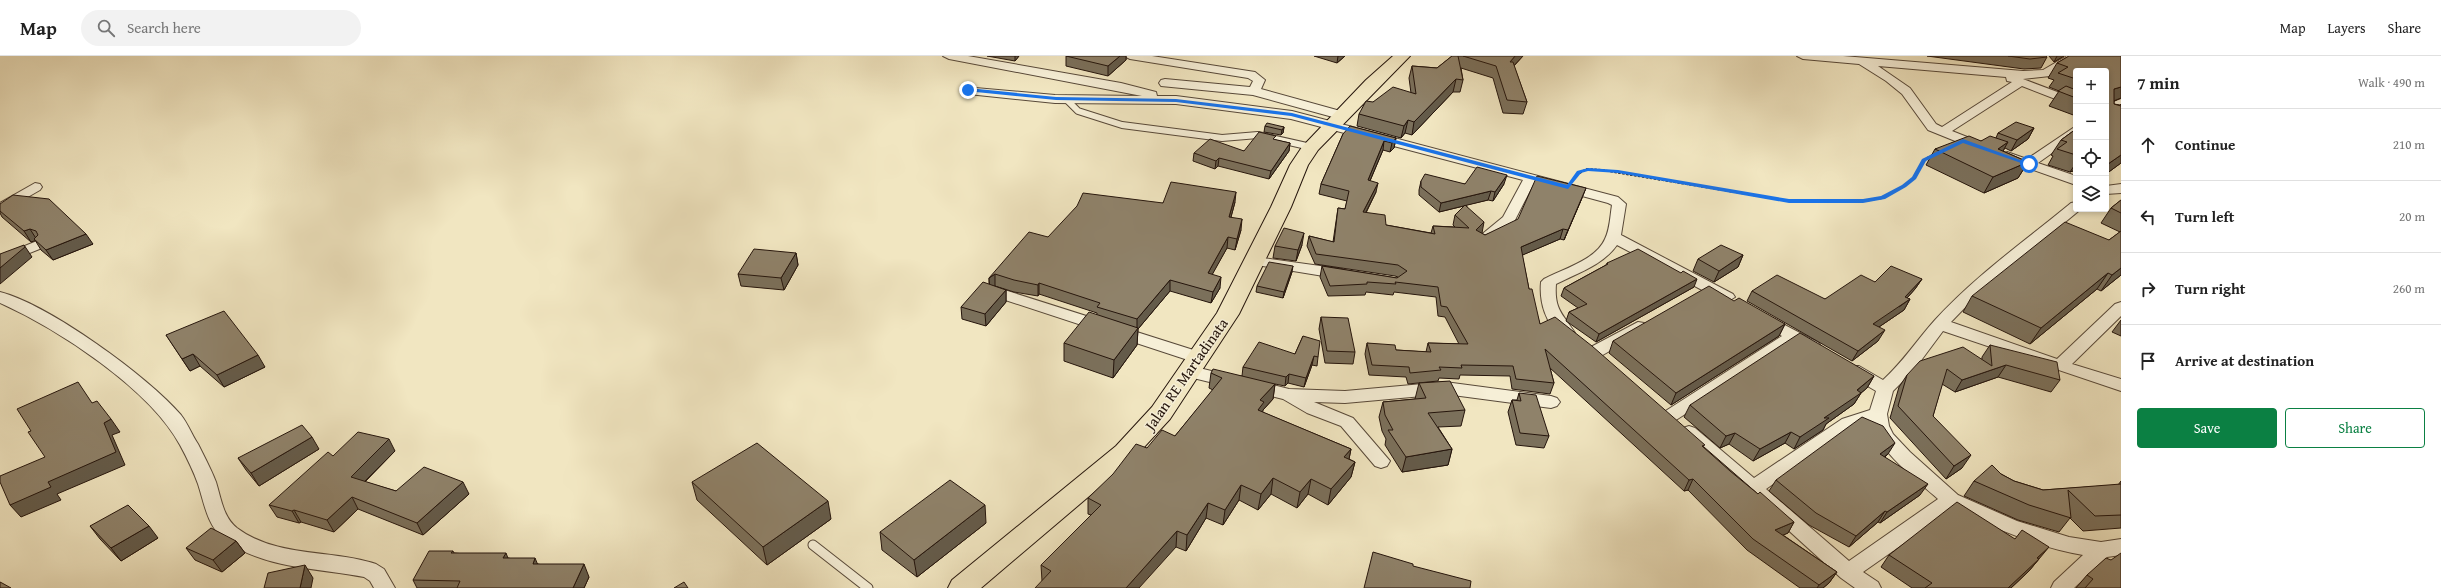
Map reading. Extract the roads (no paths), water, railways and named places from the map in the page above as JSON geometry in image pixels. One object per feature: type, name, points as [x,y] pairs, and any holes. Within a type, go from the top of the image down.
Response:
[{"type":"highway","name":"Jalan RE Martadinata","points":[[962,588],[1125,452],[1161,413],[1195,365],[1228,314],[1281,207],[1298,165],[1311,147],[1336,119],[1402,56]]},
{"type":"street","points":[[949,56],[982,59],[1023,69],[1142,92],[1165,100]]},
{"type":"street","points":[[1130,56],[1251,75],[1259,80],[1254,91]]},
{"type":"street","points":[[1803,56],[1857,60],[1898,59],[2024,75],[2040,74],[2048,65],[2075,56]]},
{"type":"street","points":[[1964,56],[1970,69]]},
{"type":"street","points":[[1857,60],[1899,84],[1932,126],[1942,132],[1963,141],[2073,180]]},
{"type":"street","points":[[1023,69],[1056,86],[1066,99]]},
{"type":"street","points":[[2000,72],[2019,83],[2073,102]]},
{"type":"street","points":[[1165,83],[1254,91],[1336,119],[1531,177],[1604,196],[1619,204],[1613,237],[1603,252],[1549,282],[1556,323],[1600,357],[1649,321]]},
{"type":"street","points":[[1942,132],[2019,83]]},
{"type":"street","points":[[968,90],[1066,99],[1165,100],[1336,119]]},
{"type":"street","points":[[2109,109],[2121,103]]},
{"type":"street","points":[[2109,115],[2121,119]]},
{"type":"street","points":[[2029,164],[2073,132]]},
{"type":"street","points":[[1482,240],[1509,219],[1531,177]]},
{"type":"street","points":[[0,209],[35,187]]},
{"type":"street","points":[[2109,190],[2114,191],[2121,188]]},
{"type":"street","points":[[2073,208],[1974,290],[1940,324],[1908,366],[1885,389],[1878,414],[1880,426],[1887,438],[1904,457],[1951,500],[2010,526],[2069,545],[2102,550],[2121,546]]},
{"type":"street","points":[[1613,237],[1703,291],[1745,308],[1885,389]]},
{"type":"street","points":[[0,261],[37,245]]},
{"type":"street","points":[[1255,261],[1356,276]]},
{"type":"street","points":[[995,292],[1195,365],[1289,395],[1302,403],[1347,422],[1381,461]]},
{"type":"street","points":[[0,297],[52,323],[98,355],[140,386],[177,423],[204,475],[218,517],[228,532],[246,544],[284,555],[369,570],[381,582]]},
{"type":"street","points":[[2060,366],[2121,307]]},
{"type":"street","points":[[1940,324],[2060,366],[2121,385]]},
{"type":"street","points":[[1794,336],[1664,411],[1859,583],[1951,500]]},
{"type":"street","points":[[1289,395],[1356,396],[1445,388],[1551,402]]},
{"type":"street","points":[[1753,488],[1848,423],[1878,414]]},
{"type":"street","points":[[2061,588],[2102,550]]},
{"type":"lane","points":[[1066,99],[1069,104],[1084,113],[1104,121],[1122,125],[1222,138],[1258,135],[1311,147]]},
{"type":"lane","points":[[813,545],[868,588]]}]
